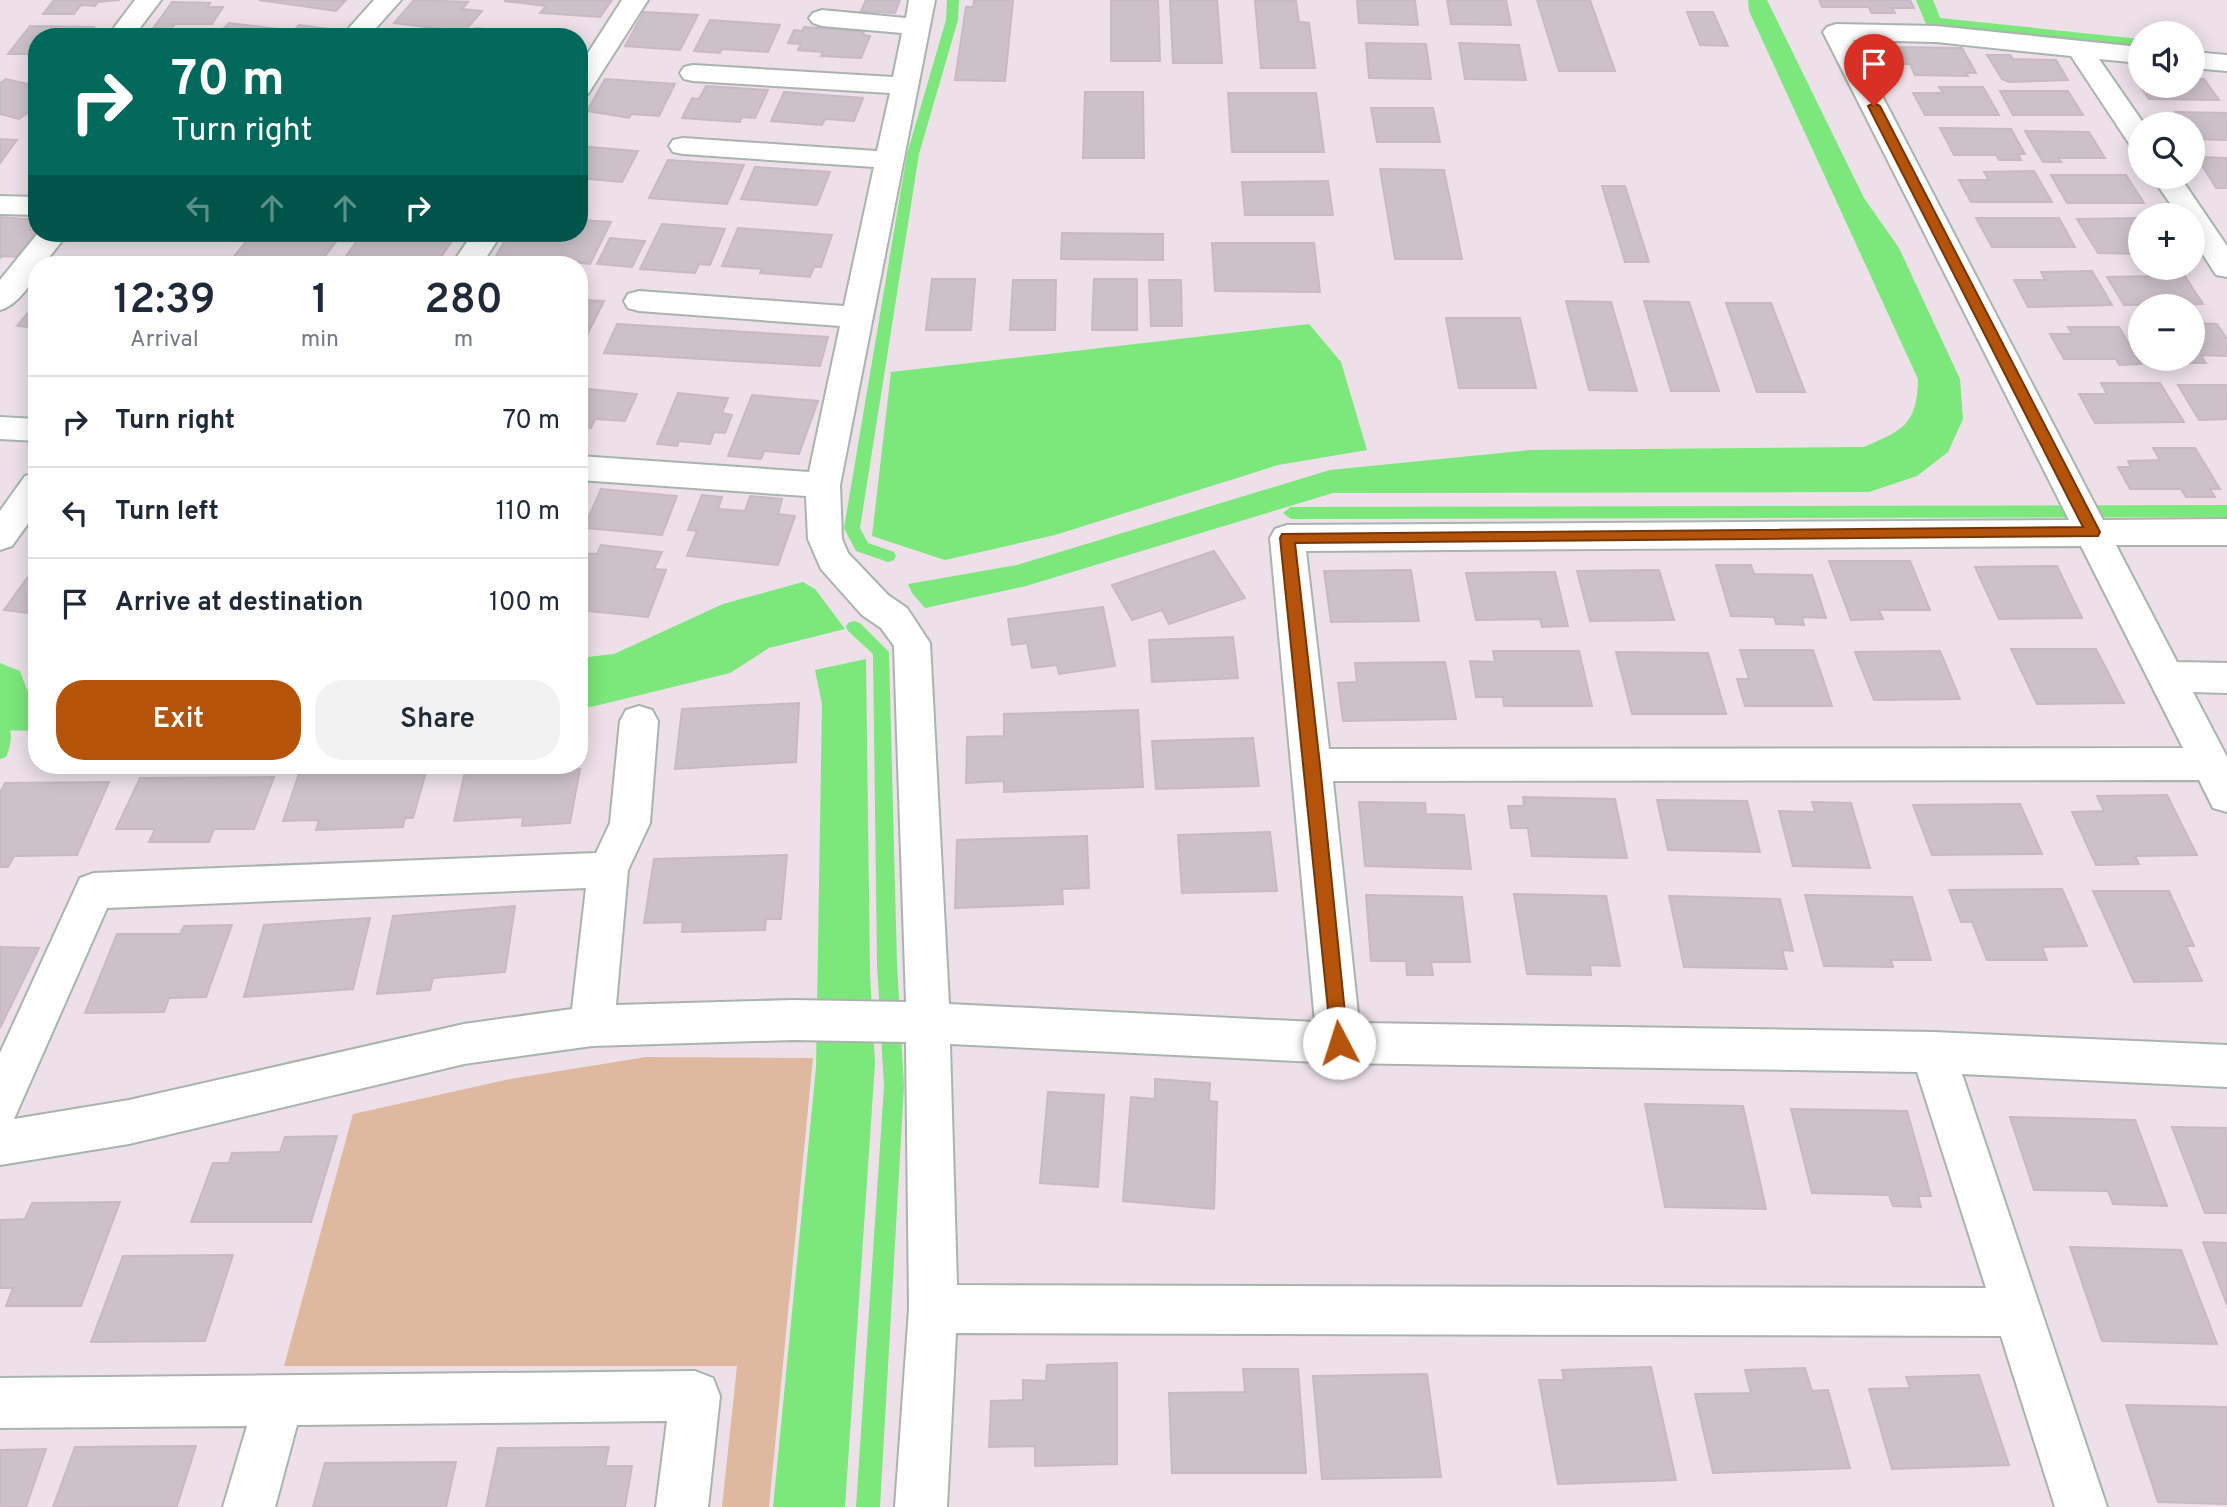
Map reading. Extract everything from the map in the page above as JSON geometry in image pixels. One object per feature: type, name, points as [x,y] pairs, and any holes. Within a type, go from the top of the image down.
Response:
[{"type":"street","points":[[127,28],[148,0]]},
{"type":"street","points":[[362,28],[388,0]]},
{"type":"street","points":[[588,74],[635,0]]},
{"type":"street","points":[[822,18],[919,14],[823,485],[825,539],[833,560],[912,643],[915,1023],[933,1309],[921,1507]]},
{"type":"street","points":[[1312,765],[2219,780],[1836,32],[1936,34],[2128,54]]},
{"type":"street","points":[[2080,49],[2128,121]]},
{"type":"street","points":[[2205,61],[2227,63]]},
{"type":"street","points":[[693,73],[905,86]]},
{"type":"street","points":[[683,146],[889,160]]},
{"type":"street","points":[[0,205],[28,206]]},
{"type":"street","points":[[2205,235],[2227,268]]},
{"type":"street","points":[[35,256],[46,242]]},
{"type":"street","points":[[0,300],[28,265]]},
{"type":"street","points":[[639,301],[857,317]]},
{"type":"street","points":[[0,428],[28,430]]},
{"type":"street","points":[[588,469],[823,485]]},
{"type":"street","points":[[0,537],[28,498]]},
{"type":"street","points":[[1339,1043],[1287,538],[2086,520],[2227,532]]},
{"type":"street","points":[[2166,677],[2227,678]]},
{"type":"street","points":[[592,1026],[608,870],[630,823],[639,721]]},
{"type":"street","points":[[0,1103],[94,891],[608,870]]},
{"type":"street","points":[[0,1143],[130,1122],[464,1044],[592,1026],[793,1020],[915,1023],[1339,1043],[1933,1052],[2227,1066]]},
{"type":"street","points":[[1933,1052],[2081,1507]]},
{"type":"street","points":[[933,1309],[2016,1312]]},
{"type":"street","points":[[0,1403],[695,1396],[682,1507]]},
{"type":"street","points":[[248,1507],[279,1401]]},
{"type":"shaded area","points":[[1748,0],[1767,0],[1864,198],[1899,248],[1960,379],[1963,419],[1948,452],[1917,476],[1869,492],[1333,493],[1026,586],[925,608],[912,593],[908,584],[1017,565],[1330,470],[1530,450],[1864,447],[1898,430],[1911,416],[1915,407],[1918,379],[1749,11]]},
{"type":"shaded area","points":[[1916,0],[1933,0],[1940,18],[2128,38],[2128,45],[1926,24]]},
{"type":"shaded area","points":[[1309,324],[1341,362],[1367,450],[1278,465],[1055,535],[945,560],[872,536],[891,372]]},
{"type":"shaded area","points":[[803,582],[815,589],[845,629],[769,648],[730,673],[588,706],[588,657],[614,654],[723,604]]},
{"type":"shaded area","points":[[866,659],[870,974],[875,1063],[845,1507],[773,1507],[816,1067],[822,704],[815,670]]},
{"type":"shaded area","points":[[0,663],[20,671],[28,693],[28,731],[0,730]]},
{"type":"shaded area","points":[[646,1057],[813,1058],[769,1507],[722,1507],[737,1366],[284,1366],[353,1114],[510,1079]]},
{"type":"building","points":[[54,0],[120,0],[98,2],[95,6],[81,5],[74,14],[43,14]]},
{"type":"building","points":[[259,0],[346,0],[336,11]]},
{"type":"building","points":[[414,0],[468,2],[462,9],[482,11],[467,28],[433,28],[394,23]]},
{"type":"building","points":[[612,0],[600,17],[540,13],[546,6],[504,1]]},
{"type":"building","points":[[866,0],[900,0],[895,13],[861,11]]},
{"type":"building","points":[[974,0],[1013,0],[1005,81],[955,80],[966,7],[973,7]]},
{"type":"building","points":[[1111,0],[1158,0],[1160,61],[1111,61]]},
{"type":"building","points":[[1170,0],[1217,0],[1222,63],[1173,63]]},
{"type":"building","points":[[1357,0],[1415,0],[1418,25],[1359,23]]},
{"type":"building","points":[[1447,0],[1506,0],[1511,25],[1451,24]]},
{"type":"building","points":[[1537,0],[1590,0],[1615,71],[1559,71]]},
{"type":"building","points":[[1819,0],[1910,0],[1914,8],[1892,8],[1895,13],[1871,13],[1869,7],[1822,7]]},
{"type":"building","points":[[1255,1],[1296,1],[1299,22],[1309,23],[1315,68],[1261,68]]},
{"type":"building","points":[[172,2],[210,3],[208,7],[223,7],[212,24],[175,24],[172,28],[153,28]]},
{"type":"building","points":[[644,12],[698,15],[680,50],[625,46]]},
{"type":"building","points":[[1687,12],[1713,12],[1728,46],[1700,45]]},
{"type":"building","points":[[710,20],[780,25],[768,52],[722,49],[720,53],[694,51]]},
{"type":"building","points":[[229,23],[270,28],[224,28]]},
{"type":"building","points":[[299,25],[321,28],[296,28]]},
{"type":"building","points":[[30,26],[94,27],[93,28],[28,28]]},
{"type":"building","points":[[804,27],[864,31],[863,35],[870,36],[861,58],[821,56],[823,52],[798,50],[801,44],[788,43],[794,30],[802,31]]},
{"type":"building","points":[[28,29],[28,54],[8,54]]},
{"type":"building","points":[[1366,43],[1426,44],[1431,79],[1369,78]]},
{"type":"building","points":[[1459,43],[1519,45],[1526,80],[1465,79]]},
{"type":"building","points":[[1885,47],[1962,48],[1976,73],[1966,73],[1968,76],[1915,75],[1910,64],[1894,64]]},
{"type":"building","points":[[1987,55],[2010,55],[2013,59],[2056,60],[2068,80],[2009,82],[2002,79]]},
{"type":"building","points":[[6,79],[28,84],[28,112],[19,119],[0,114],[0,83]]},
{"type":"building","points":[[605,79],[675,84],[659,116],[631,114],[629,118],[588,109]]},
{"type":"building","points":[[2205,80],[2219,100],[2149,99],[2205,98]]},
{"type":"building","points":[[706,86],[768,90],[755,118],[742,117],[740,122],[682,118],[692,98],[699,99]]},
{"type":"building","points":[[1939,87],[1983,87],[1999,115],[1925,115],[1913,93],[1943,93]]},
{"type":"building","points":[[2000,91],[2068,91],[2083,115],[2013,115]]},
{"type":"building","points":[[784,92],[863,98],[854,121],[825,119],[822,125],[771,121]]},
{"type":"building","points":[[1085,92],[1143,92],[1144,158],[1083,158]]},
{"type":"building","points":[[1228,93],[1316,93],[1324,152],[1232,152]]},
{"type":"building","points":[[1371,108],[1433,108],[1440,142],[1377,142]]},
{"type":"building","points":[[2205,113],[2227,113],[2227,140],[2205,139]]},
{"type":"building","points":[[1940,128],[2011,129],[2025,154],[2018,154],[2021,160],[1999,160],[1996,155],[1954,155]]},
{"type":"building","points":[[2025,131],[2089,132],[2105,158],[2058,158],[2061,162],[2043,162]]},
{"type":"building","points":[[0,139],[17,140],[0,163]]},
{"type":"building","points":[[588,147],[638,151],[622,182],[588,179]]},
{"type":"building","points":[[2205,157],[2227,158],[2227,188],[2216,188],[2205,170]]},
{"type":"building","points":[[668,160],[744,165],[727,204],[649,198]]},
{"type":"building","points":[[755,167],[830,172],[817,205],[741,199]]},
{"type":"building","points":[[1380,169],[1444,170],[1462,259],[1395,259]]},
{"type":"building","points":[[2034,171],[2052,202],[1971,202],[1959,180],[1989,180],[1984,172]]},
{"type":"building","points":[[2051,175],[2126,175],[2128,189],[2135,189],[2144,203],[2128,203],[2067,203]]},
{"type":"building","points":[[1328,181],[1333,215],[1245,215],[1242,182]]},
{"type":"building","points":[[1602,186],[1625,186],[1649,262],[1625,262]]},
{"type":"building","points":[[0,217],[28,219],[29,242],[16,257],[0,258]]},
{"type":"building","points":[[1976,218],[2059,218],[2075,247],[1992,247]]},
{"type":"building","points":[[2128,218],[2128,254],[2098,253],[2077,219]]},
{"type":"building","points":[[588,221],[611,222],[590,264],[588,256],[496,256],[504,242],[588,242]]},
{"type":"building","points":[[662,224],[725,229],[710,265],[699,264],[695,273],[640,269]]},
{"type":"building","points":[[738,228],[832,235],[821,267],[814,267],[810,277],[760,273],[762,269],[722,266]]},
{"type":"building","points":[[1062,233],[1163,234],[1163,260],[1061,259]]},
{"type":"building","points":[[610,238],[645,241],[632,267],[597,264]]},
{"type":"building","points":[[246,242],[336,242],[325,256],[234,256]]},
{"type":"building","points":[[356,242],[451,242],[442,256],[346,256]]},
{"type":"building","points":[[1212,243],[1314,243],[1320,292],[1215,291]]},
{"type":"building","points":[[2092,271],[2112,305],[2028,307],[2014,280],[2045,280],[2041,272]]},
{"type":"building","points":[[2107,277],[2128,277],[2128,280],[2188,280],[2197,294],[2128,294],[2128,305],[2124,305]]},
{"type":"building","points":[[932,279],[975,279],[971,330],[926,330]]},
{"type":"building","points":[[1094,279],[1137,279],[1137,330],[1092,330]]},
{"type":"building","points":[[1013,280],[1056,280],[1055,330],[1010,330]]},
{"type":"building","points":[[1149,280],[1181,280],[1182,326],[1151,326]]},
{"type":"building","points":[[588,300],[604,301],[588,333]]},
{"type":"building","points":[[1566,301],[1611,302],[1637,391],[1589,390]]},
{"type":"building","points":[[1644,301],[1689,302],[1719,391],[1671,391]]},
{"type":"building","points":[[1726,303],[1771,303],[1805,392],[1757,392]]},
{"type":"building","points":[[28,313],[28,327],[17,326]]},
{"type":"building","points":[[1446,318],[1520,318],[1536,388],[1459,388]]},
{"type":"building","points":[[617,324],[828,337],[820,366],[604,353]]},
{"type":"building","points":[[2205,324],[2217,324],[2227,339],[2227,356],[2205,355]]},
{"type":"building","points":[[2068,327],[2119,327],[2128,342],[2128,365],[2119,365],[2116,359],[2064,359],[2050,334],[2072,334]]},
{"type":"building","points":[[2101,383],[2160,383],[2184,422],[2095,423],[2079,394],[2107,394]]},
{"type":"building","points":[[2178,385],[2227,385],[2227,419],[2199,420]]},
{"type":"building","points":[[588,389],[637,394],[625,421],[595,419],[591,428],[588,428]]},
{"type":"building","points":[[678,393],[728,398],[722,413],[732,415],[725,433],[714,432],[710,444],[679,441],[677,446],[657,444]]},
{"type":"building","points":[[752,395],[818,401],[799,454],[764,451],[761,459],[728,456]]},
{"type":"building","points":[[2153,448],[2195,448],[2220,489],[2210,489],[2215,497],[2186,497],[2181,489],[2130,489],[2118,467],[2131,467],[2128,461],[2160,460]]},
{"type":"building","points":[[601,489],[677,496],[662,535],[588,528],[588,519]]},
{"type":"building","points":[[702,495],[722,497],[718,509],[745,511],[750,496],[782,499],[778,514],[795,516],[778,565],[687,556],[697,531],[688,530]]},
{"type":"building","points":[[601,545],[662,552],[654,569],[666,570],[648,617],[588,611],[588,554],[597,554]]},
{"type":"building","points":[[1214,551],[1245,598],[1169,624],[1162,610],[1132,620],[1112,585]]},
{"type":"building","points":[[1829,561],[1910,561],[1930,610],[1879,610],[1883,619],[1851,620]]},
{"type":"building","points":[[1716,565],[1751,565],[1754,574],[1812,575],[1826,618],[1802,617],[1804,625],[1776,624],[1774,617],[1731,616]]},
{"type":"building","points":[[2057,566],[2082,618],[1999,619],[1975,567]]},
{"type":"building","points":[[1411,570],[1419,621],[1331,622],[1324,571]]},
{"type":"building","points":[[1659,570],[1674,620],[1590,621],[1577,571]]},
{"type":"building","points":[[1555,572],[1568,626],[1542,627],[1540,619],[1476,620],[1466,573]]},
{"type":"building","points":[[28,577],[28,613],[4,610]]},
{"type":"building","points":[[1103,607],[1115,666],[1059,674],[1057,665],[1032,668],[1027,643],[1012,645],[1008,619]]},
{"type":"building","points":[[1233,637],[1238,678],[1152,682],[1149,640]]},
{"type":"building","points":[[2011,649],[2096,649],[2124,703],[2037,704]]},
{"type":"building","points":[[1740,650],[1813,650],[1832,706],[1745,706],[1737,679],[1749,679]]},
{"type":"building","points":[[1493,651],[1579,651],[1592,706],[1504,706],[1503,697],[1476,697],[1470,661],[1495,662]]},
{"type":"building","points":[[1940,651],[1960,699],[1874,700],[1855,652]]},
{"type":"building","points":[[1616,652],[1708,653],[1726,714],[1632,714]]},
{"type":"building","points":[[1445,662],[1456,719],[1343,721],[1338,683],[1357,682],[1355,663]]},
{"type":"building","points":[[799,703],[796,762],[675,769],[682,709]]},
{"type":"building","points":[[1138,710],[1143,787],[1004,792],[1004,781],[966,783],[967,737],[1004,736],[1004,714]]},
{"type":"building","points":[[1253,738],[1259,786],[1156,789],[1152,741]]},
{"type":"building","points":[[299,774],[425,774],[413,818],[405,818],[403,827],[316,830],[319,820],[283,821]]},
{"type":"building","points":[[464,774],[579,774],[570,823],[522,826],[523,817],[454,821]]},
{"type":"building","points":[[274,777],[254,829],[214,829],[209,842],[149,842],[155,829],[116,829],[140,778]]},
{"type":"building","points":[[109,782],[77,855],[14,856],[8,867],[0,867],[0,793],[5,783]]},
{"type":"building","points":[[2167,795],[2197,855],[2135,856],[2139,864],[2096,865],[2072,812],[2104,811],[2097,796]]},
{"type":"building","points":[[1523,797],[1615,799],[1627,858],[1532,856],[1528,828],[1511,828],[1508,806],[1524,806]]},
{"type":"building","points":[[1657,800],[1747,801],[1760,852],[1668,850]]},
{"type":"building","points":[[1359,802],[1425,803],[1426,814],[1464,815],[1471,869],[1365,866]]},
{"type":"building","points":[[1812,802],[1851,803],[1870,868],[1793,866],[1779,811],[1815,812]]},
{"type":"building","points":[[2020,804],[2042,854],[1932,855],[1913,805]]},
{"type":"building","points":[[1270,832],[1277,891],[1182,893],[1178,835]]},
{"type":"building","points":[[1087,836],[1089,888],[1062,889],[1063,904],[955,908],[957,840]]},
{"type":"building","points":[[787,855],[781,919],[766,919],[765,930],[682,932],[683,922],[644,923],[654,859]]},
{"type":"building","points":[[2062,889],[2087,946],[2042,947],[2047,960],[1987,960],[1972,922],[1961,922],[1949,890]]},
{"type":"building","points":[[2093,891],[2169,891],[2194,946],[2186,946],[2202,981],[2134,982]]},
{"type":"building","points":[[1514,894],[1606,896],[1620,966],[1590,965],[1591,975],[1527,974]]},
{"type":"building","points":[[1366,895],[1462,897],[1470,962],[1431,962],[1433,975],[1407,975],[1406,961],[1371,961]]},
{"type":"building","points":[[1805,895],[1912,897],[1931,960],[1891,960],[1893,967],[1824,966]]},
{"type":"building","points":[[1669,896],[1780,899],[1793,951],[1782,950],[1787,969],[1684,967]]},
{"type":"building","points":[[515,906],[505,972],[433,978],[430,990],[377,994],[393,916]]},
{"type":"building","points":[[370,918],[353,989],[244,997],[264,925]]},
{"type":"building","points":[[232,925],[206,997],[169,998],[164,1012],[85,1013],[117,934],[180,934],[184,926]]},
{"type":"building","points":[[0,947],[39,948],[0,1028]]},
{"type":"building","points":[[1155,1079],[1210,1083],[1209,1101],[1217,1102],[1214,1209],[1123,1201],[1131,1097],[1155,1099]]},
{"type":"building","points":[[1048,1092],[1104,1095],[1098,1187],[1040,1183]]},
{"type":"building","points":[[1645,1104],[1743,1106],[1766,1209],[1665,1207]]},
{"type":"building","points":[[1791,1109],[1907,1111],[1931,1196],[1918,1196],[1921,1207],[1893,1206],[1889,1195],[1812,1193]]},
{"type":"building","points":[[2010,1117],[2135,1120],[2167,1206],[2113,1204],[2108,1191],[2034,1190]]},
{"type":"building","points":[[2172,1127],[2227,1128],[2227,1213],[2205,1213]]},
{"type":"building","points":[[337,1136],[311,1222],[191,1222],[213,1163],[229,1163],[232,1153],[280,1152],[285,1137]]},
{"type":"building","points":[[120,1202],[81,1306],[6,1306],[13,1288],[0,1288],[0,1220],[25,1219],[32,1203]]},
{"type":"building","points":[[2203,1242],[2227,1243],[2227,1305]]},
{"type":"building","points":[[2070,1247],[2181,1250],[2217,1344],[2102,1341]]},
{"type":"building","points":[[233,1255],[205,1341],[91,1342],[123,1256]]},
{"type":"building","points":[[1117,1363],[1117,1464],[1035,1466],[1035,1446],[989,1447],[991,1401],[1023,1400],[1023,1380],[1046,1381],[1047,1365]]},
{"type":"building","points":[[1651,1367],[1676,1480],[1558,1484],[1539,1380],[1564,1380],[1562,1370]]},
{"type":"building","points":[[1805,1368],[1812,1391],[1828,1390],[1850,1468],[1713,1473],[1695,1394],[1751,1393],[1745,1370]]},
{"type":"building","points":[[1243,1369],[1298,1369],[1306,1473],[1172,1473],[1169,1393],[1245,1392]]},
{"type":"building","points":[[1427,1374],[1441,1477],[1322,1479],[1313,1376]]},
{"type":"building","points":[[1979,1375],[2009,1465],[1892,1469],[1869,1389],[1910,1388],[1906,1377]]},
{"type":"building","points":[[2126,1405],[2227,1407],[2227,1504],[2158,1502]]},
{"type":"building","points":[[196,1446],[177,1506],[53,1507],[75,1447]]},
{"type":"building","points":[[609,1447],[605,1466],[632,1466],[625,1507],[486,1507],[498,1448]]},
{"type":"building","points":[[46,1449],[26,1507],[0,1507],[0,1450]]},
{"type":"building","points":[[456,1462],[446,1507],[313,1507],[325,1463]]},
{"type":"waterway","points":[[888,556],[862,547],[852,528],[913,154],[952,20],[953,0]]},
{"type":"waterway","points":[[1291,513],[2227,511]]},
{"type":"waterway","points":[[854,627],[881,652],[887,964],[894,1086],[868,1507]]},
{"type":"waterway","points":[[0,721],[3,730],[0,752]]},
{"type":"route","points":[[1339,1043],[1287,538],[2093,532],[1874,106]]}]
